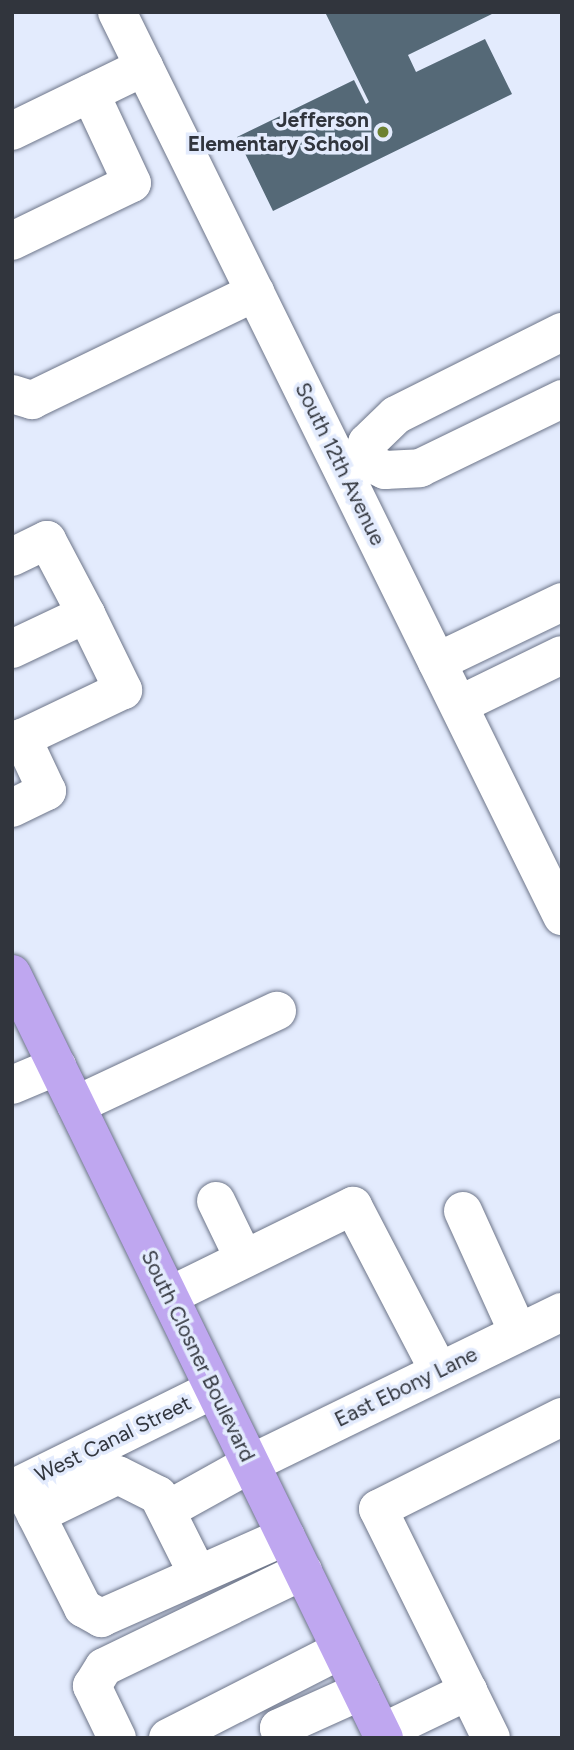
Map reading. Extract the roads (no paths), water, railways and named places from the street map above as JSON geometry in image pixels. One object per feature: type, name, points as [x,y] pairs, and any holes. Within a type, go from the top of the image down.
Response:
[{"type":"main road","name":"South Closner Boulevard","points":[[12,974],[382,1735]]},
{"type":"street","name":"South 12th Avenue","points":[[117,12],[256,292],[356,467],[437,662],[562,916]]},
{"type":"street","points":[[12,131],[144,67]]},
{"type":"street","points":[[12,241],[132,183],[90,93]]},
{"type":"street","points":[[12,394],[32,400],[256,292]]},
{"type":"street","points":[[562,332],[396,415],[367,443],[356,467],[385,470],[419,468],[562,399]]},
{"type":"street","points":[[12,557],[47,540],[122,690],[17,740],[47,791],[12,808]]},
{"type":"street","points":[[437,662],[562,602]]},
{"type":"street","points":[[12,649],[86,614]]},
{"type":"street","points":[[459,705],[562,655]]},
{"type":"street","points":[[76,1105],[277,1011]]},
{"type":"street","points":[[12,1085],[57,1066]]},
{"type":"street","points":[[216,1201],[244,1259]]},
{"type":"street","points":[[169,1296],[354,1206],[439,1371]]},
{"type":"street","points":[[463,1212],[519,1332]]},
{"type":"street","name":"East Ebony Lane","points":[[167,1510],[250,1464],[519,1332],[559,1320]]},
{"type":"street","name":"West Canal Street","points":[[23,1496],[111,1459],[214,1389]]},
{"type":"street","points":[[491,1738],[378,1509],[562,1417]]},
{"type":"street","points":[[111,1459],[158,1496],[198,1576]]},
{"type":"street","points":[[23,1496],[90,1615],[101,1618],[286,1536]]},
{"type":"street","points":[[117,1738],[92,1686],[104,1667],[303,1571]]},
{"type":"street","points":[[168,1738],[341,1650]]},
{"type":"street","points":[[382,1735],[468,1690]]},
{"type":"street","points":[[284,1738],[279,1728],[361,1691]]},
{"type":"place","name":"Jefferson Elementary School","points":[[383,132]]}]
